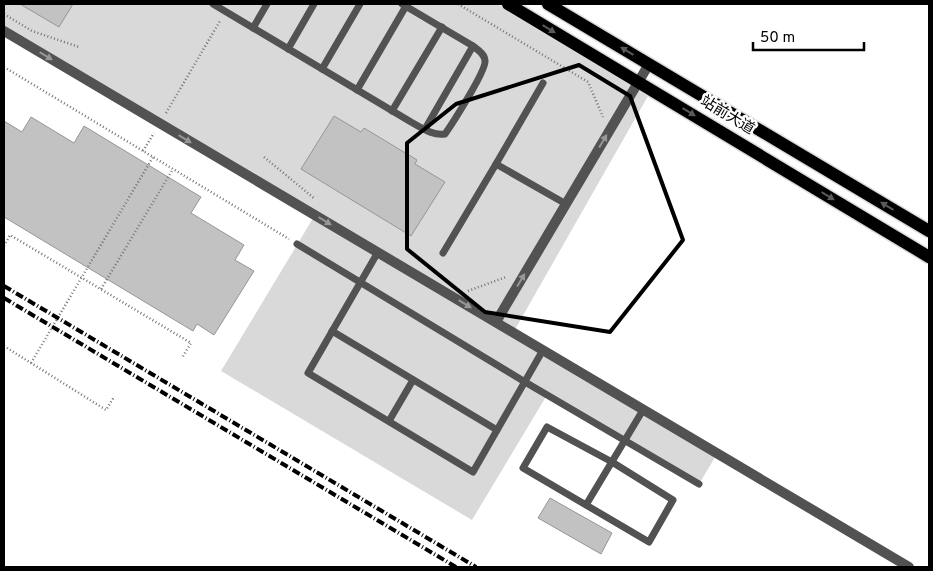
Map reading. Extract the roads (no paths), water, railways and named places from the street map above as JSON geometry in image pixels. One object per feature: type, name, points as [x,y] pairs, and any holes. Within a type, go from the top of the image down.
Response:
[{"type":"main road","name":"站前大道","points":[[508,4],[929,257]]},
{"type":"main road","name":"站前大道","points":[[548,4],[929,231]]},
{"type":"street","points":[[4,31],[909,567]]},
{"type":"street","points":[[496,322],[649,64]]},
{"type":"lane","points":[[214,4],[253,28],[392,111],[439,135],[445,134],[477,81],[485,61],[483,54],[473,46],[404,5],[357,90]]},
{"type":"lane","points":[[253,28],[267,4]]},
{"type":"lane","points":[[288,49],[314,4]]},
{"type":"lane","points":[[322,69],[360,4]]},
{"type":"lane","points":[[392,111],[442,27]]},
{"type":"lane","points":[[425,129],[473,46]]},
{"type":"lane","points":[[443,253],[543,83]]},
{"type":"lane","points":[[496,164],[566,204]]},
{"type":"lane","points":[[297,244],[525,382],[700,484]]},
{"type":"lane","points":[[378,252],[308,373],[473,472],[543,350]]},
{"type":"lane","points":[[332,331],[497,430]]},
{"type":"lane","points":[[389,421],[413,380]]},
{"type":"lane","points":[[586,505],[643,410]]},
{"type":"lane","points":[[547,427],[612,462],[673,500],[649,542],[586,505],[523,468],[547,427]]},
{"type":"railway","points":[[4,286],[476,567]]},
{"type":"railway","points":[[4,298],[456,567]]}]
